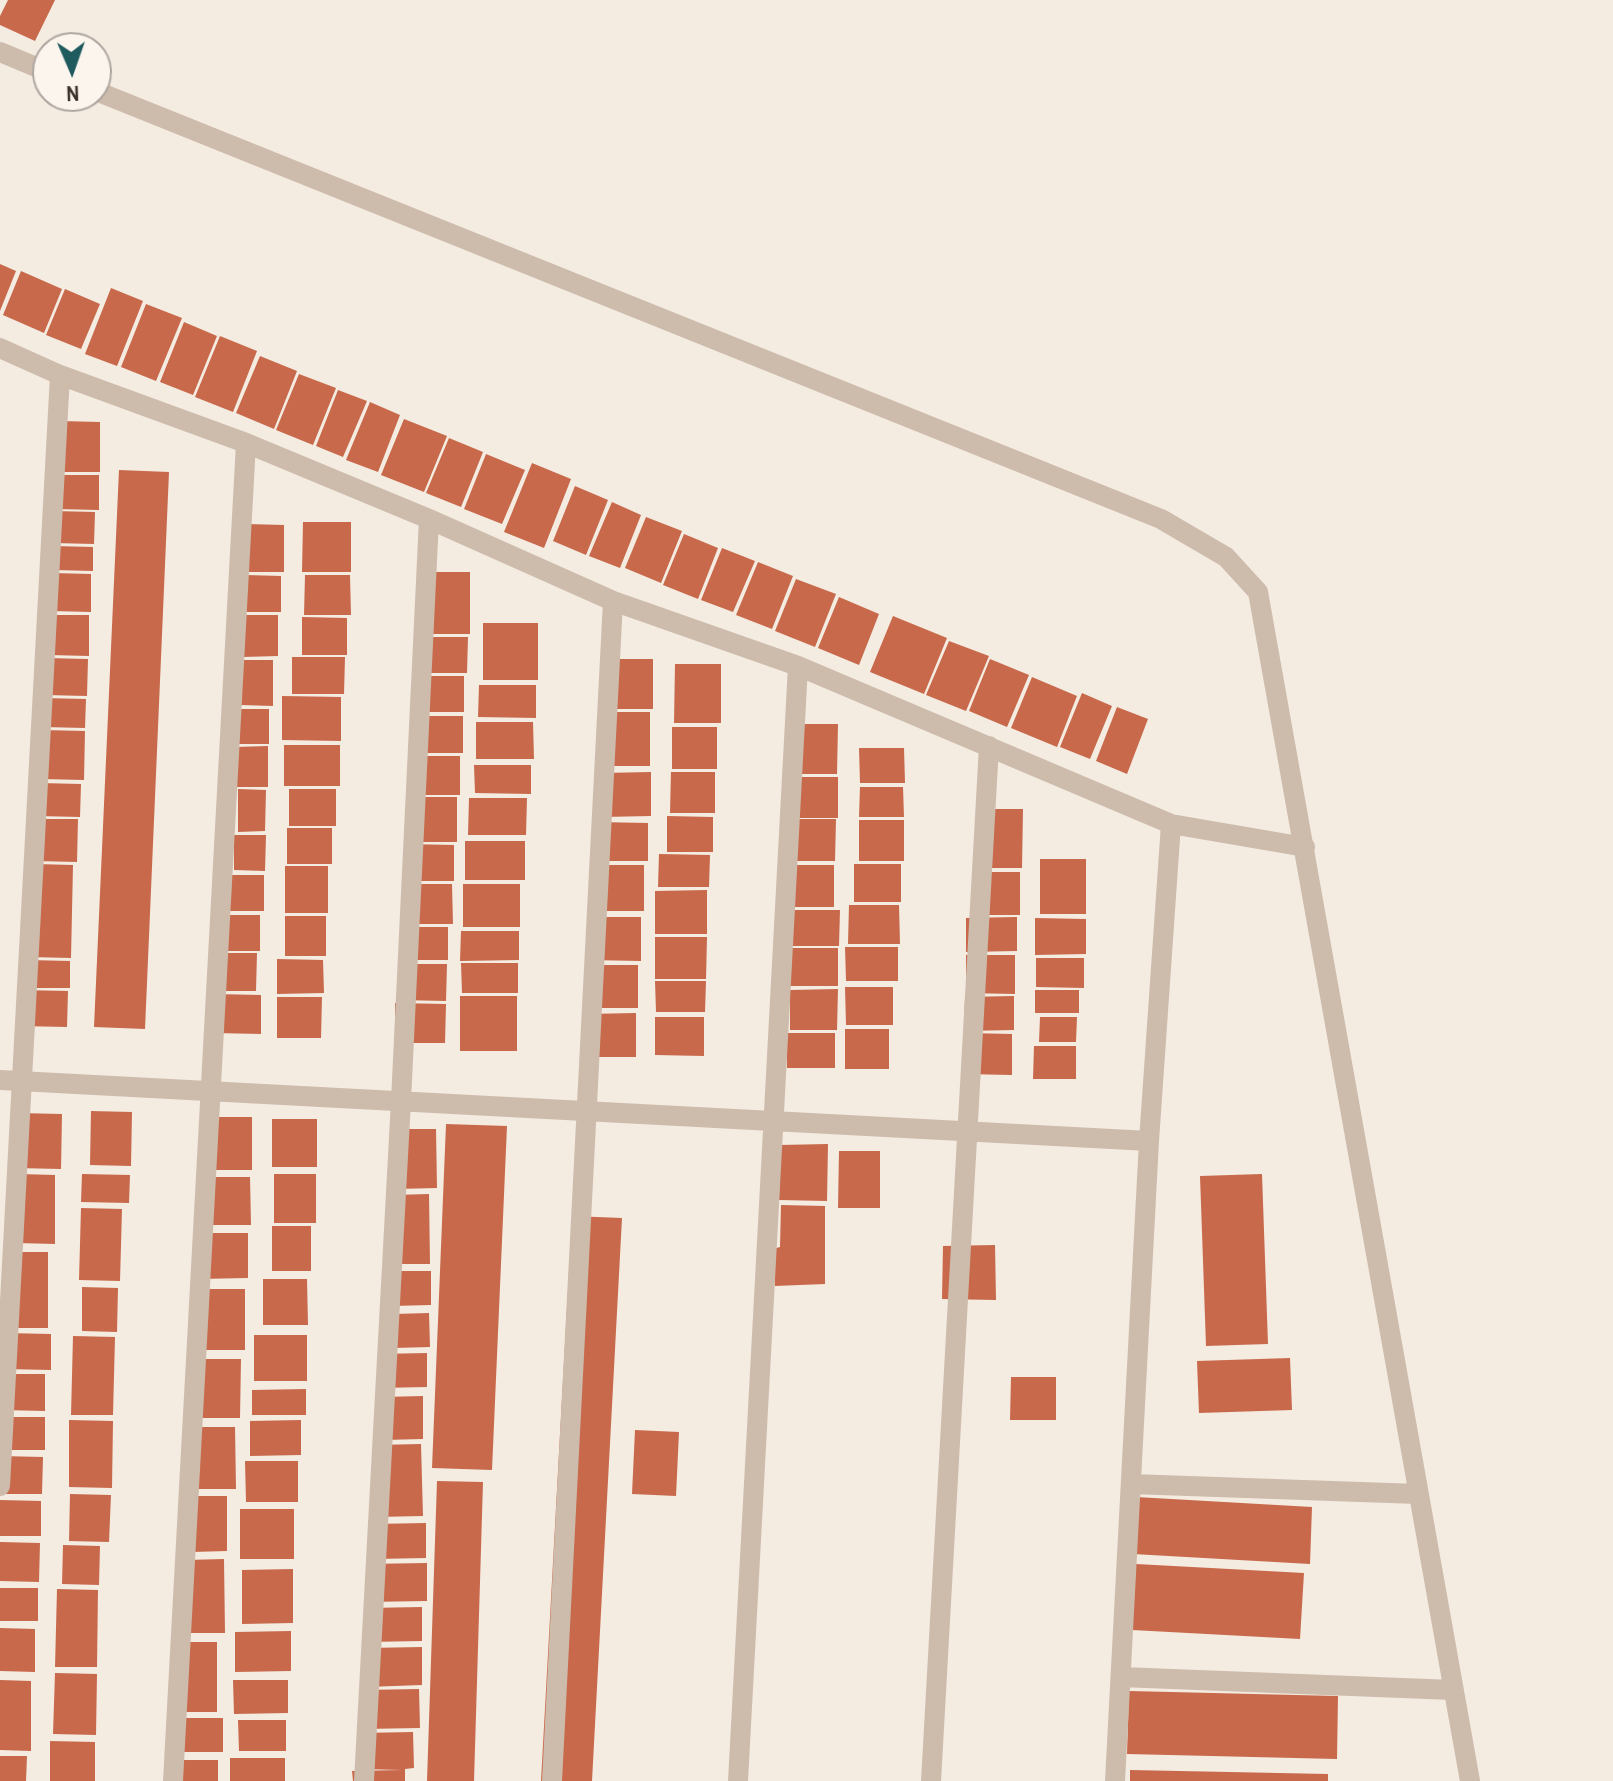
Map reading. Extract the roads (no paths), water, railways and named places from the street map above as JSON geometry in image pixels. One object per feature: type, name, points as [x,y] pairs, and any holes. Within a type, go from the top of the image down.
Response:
[{"type":"street","points":[[0,52],[32,65]]},
{"type":"street","points":[[112,97],[1161,519],[1226,557],[1258,592],[1470,1781]]},
{"type":"street","points":[[0,348],[60,375],[246,443],[429,519],[613,601],[798,666],[1171,824],[1305,847]]},
{"type":"street","points":[[0,1486],[60,375]]},
{"type":"street","points":[[173,1781],[246,443]]},
{"type":"street","points":[[364,1781],[429,519]]},
{"type":"street","points":[[552,1781],[613,601]]},
{"type":"street","points":[[738,1781],[798,666]]},
{"type":"street","points":[[931,1781],[989,746]]},
{"type":"street","points":[[1115,1781],[1149,1141],[1171,824]]},
{"type":"street","points":[[0,1080],[1149,1141]]},
{"type":"street","points":[[1131,1484],[1418,1494]]},
{"type":"street","points":[[1121,1677],[1453,1690]]}]
